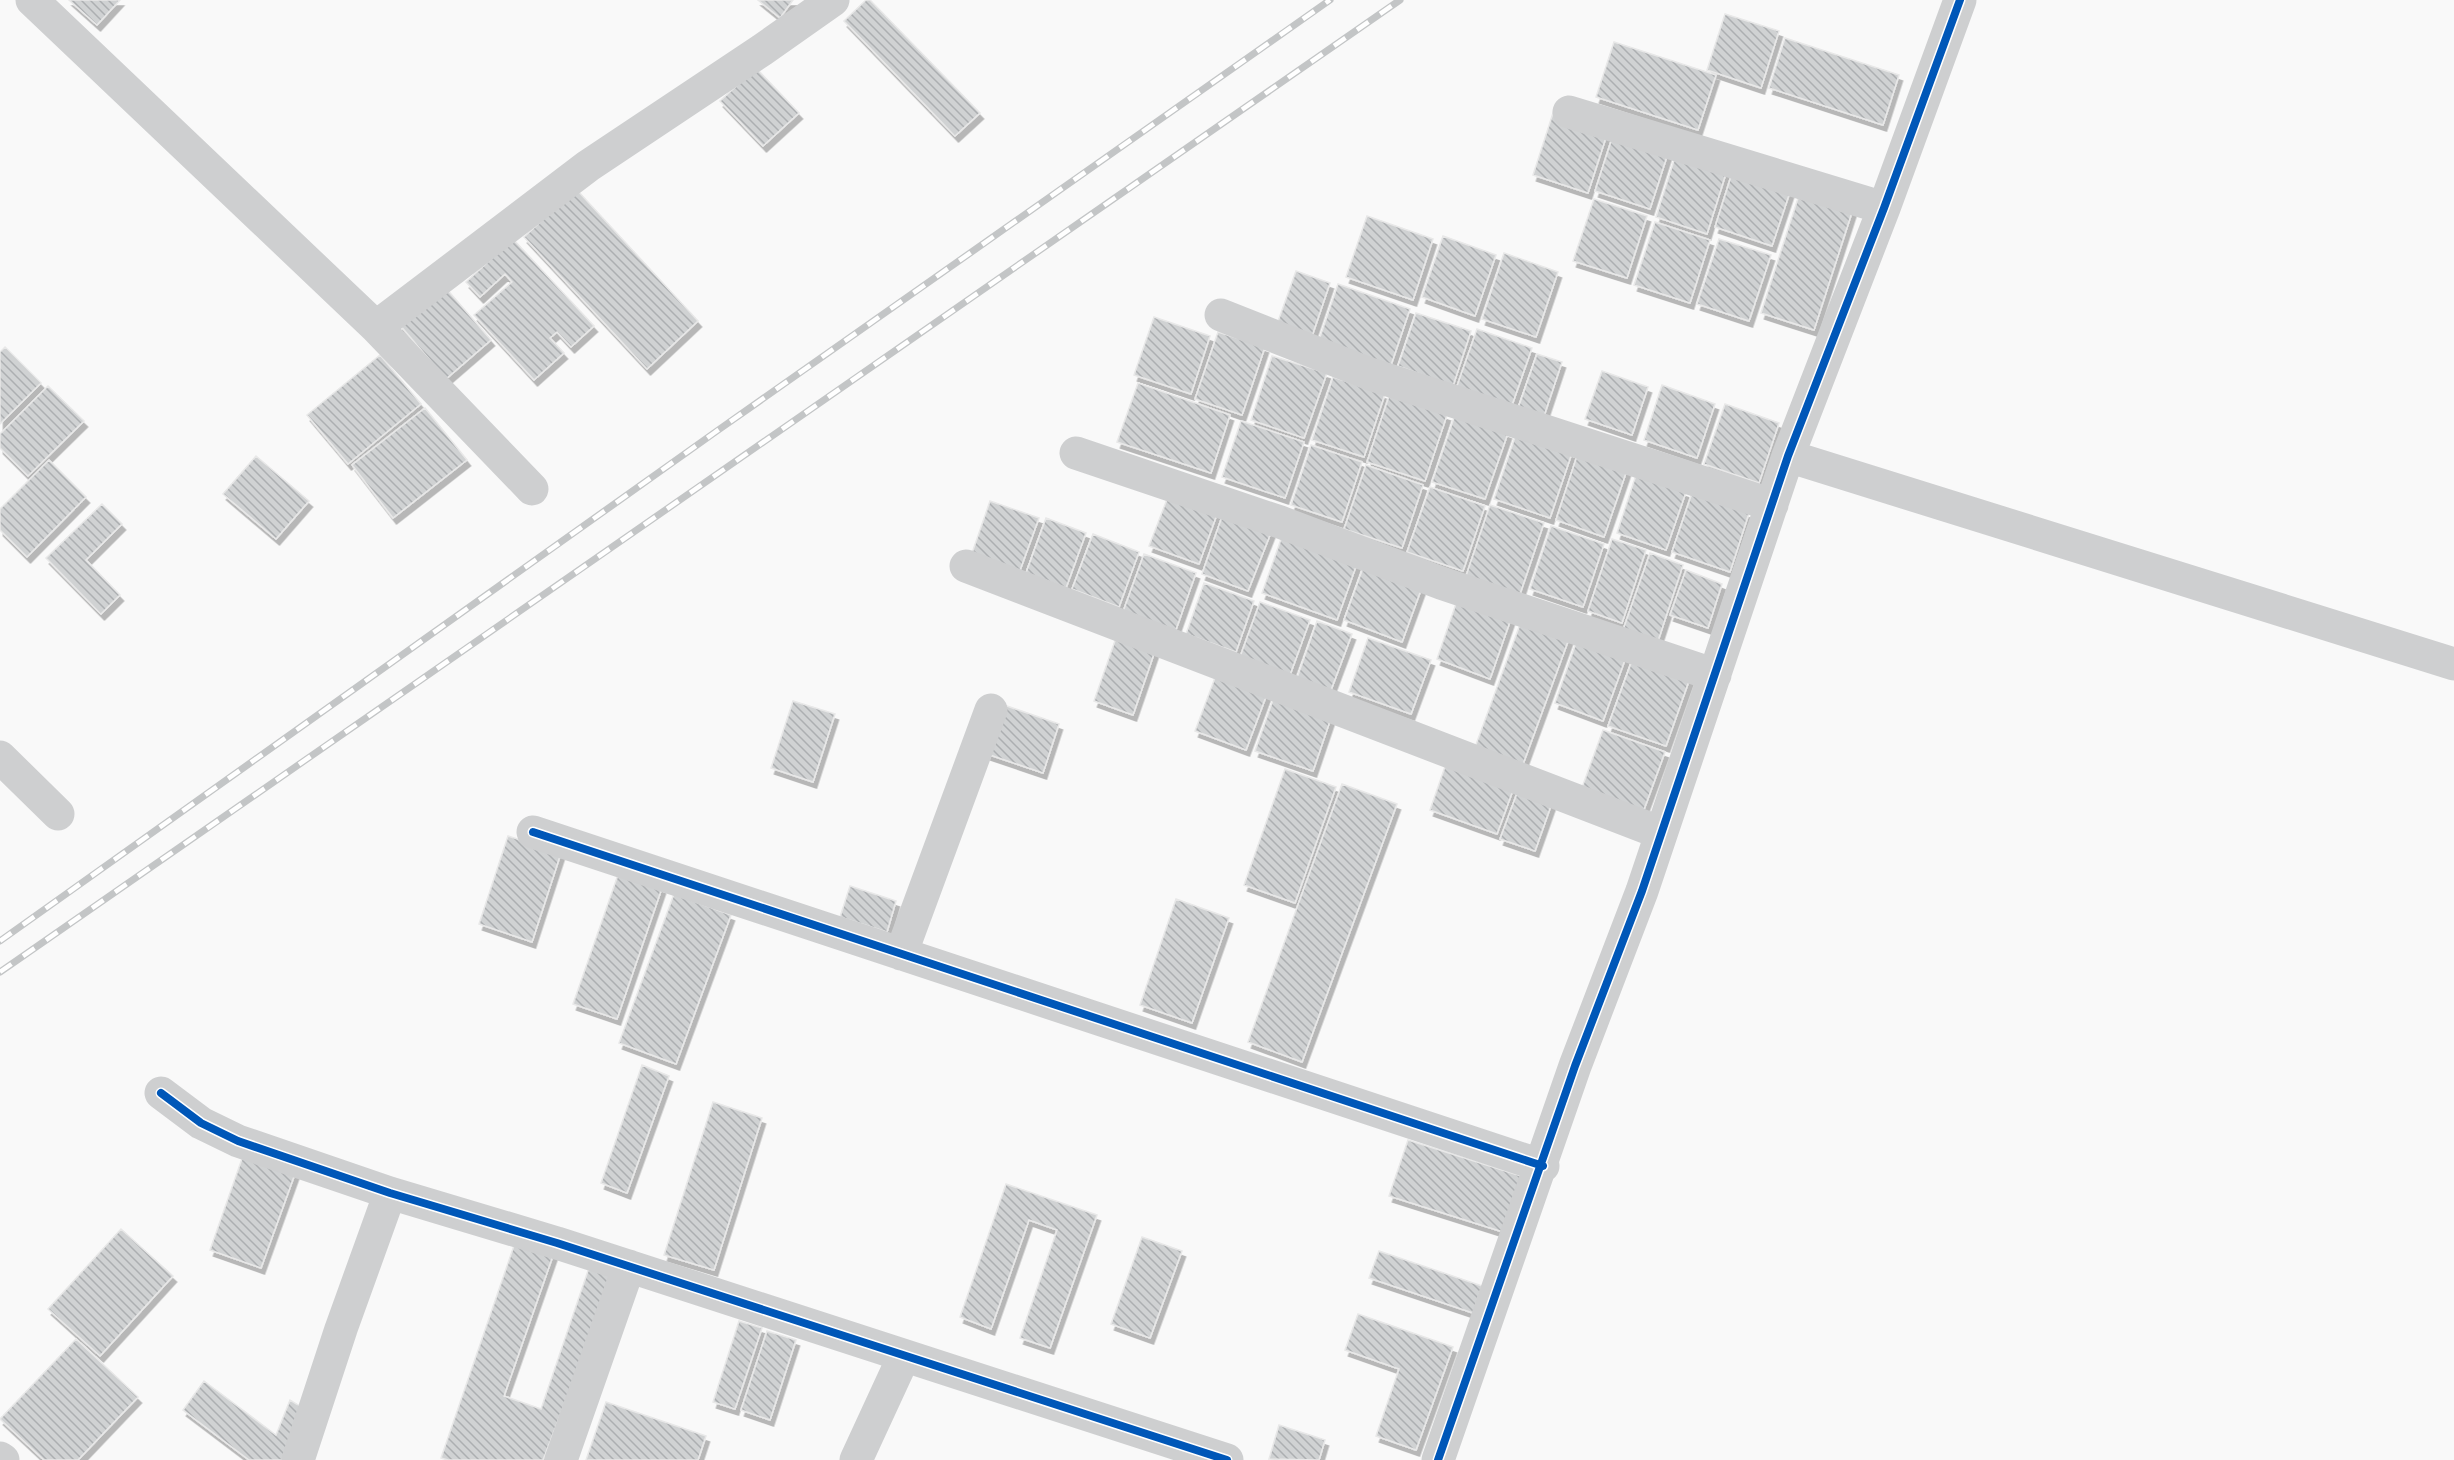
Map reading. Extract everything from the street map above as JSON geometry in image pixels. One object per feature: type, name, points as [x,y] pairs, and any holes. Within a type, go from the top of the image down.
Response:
[{"type":"street","points":[[32,0],[376,327],[532,489]]},
{"type":"street","points":[[376,327],[588,166],[833,0]]},
{"type":"street","points":[[1438,1460],[1575,1066],[1642,891],[1788,456],[1884,208],[1960,0]]},
{"type":"street","points":[[1569,112],[1884,208]]},
{"type":"street","points":[[1221,315],[1370,374],[1772,505]]},
{"type":"street","points":[[1076,453],[1280,522],[1441,583],[1715,675]]},
{"type":"street","points":[[1788,456],[2454,664]]},
{"type":"street","points":[[966,566],[1661,833]]},
{"type":"street","points":[[901,954],[991,710]]},
{"type":"street","points":[[0,757],[58,814]]},
{"type":"street","points":[[533,832],[1542,1166]]},
{"type":"street","points":[[161,1093],[201,1123],[238,1141],[390,1193],[629,1266],[1227,1460]]},
{"type":"street","points":[[298,1460],[341,1329],[390,1193]]},
{"type":"street","points":[[561,1460],[629,1266]]},
{"type":"street","points":[[856,1460],[904,1356]]},
{"type":"building","points":[[69,0],[120,0],[97,25]]},
{"type":"building","points":[[758,0],[793,0],[780,18]]},
{"type":"building","points":[[866,0],[870,0],[980,113],[955,136],[844,21]]},
{"type":"building","points":[[1725,14],[1779,31],[1761,88],[1707,70]]},
{"type":"building","points":[[1785,38],[1899,75],[1883,125],[1769,88]]},
{"type":"building","points":[[1614,42],[1716,75],[1698,130],[1596,97]]},
{"type":"building","points":[[756,68],[799,113],[763,146],[720,101]]},
{"type":"building","points":[[1554,110],[1609,128],[1588,193],[1533,175]]},
{"type":"building","points":[[1615,129],[1670,147],[1650,209],[1595,191]]},
{"type":"building","points":[[1677,151],[1728,167],[1707,234],[1656,217]]},
{"type":"building","points":[[1733,170],[1791,189],[1772,246],[1715,227]]},
{"type":"building","points":[[576,189],[698,321],[647,369],[524,237]]},
{"type":"building","points":[[1801,189],[1854,206],[1814,330],[1761,313]]},
{"type":"building","points":[[1594,199],[1647,216],[1627,278],[1573,261]]},
{"type":"building","points":[[1367,216],[1433,239],[1413,300],[1346,277]]},
{"type":"building","points":[[1655,222],[1710,240],[1690,303],[1634,285]]},
{"type":"building","points":[[1443,236],[1496,255],[1475,316],[1422,297]]},
{"type":"building","points":[[513,239],[594,326],[571,347],[557,332],[550,338],[564,353],[534,380],[474,315],[512,282],[505,274],[480,297],[466,282]]},
{"type":"building","points":[[1719,239],[1771,255],[1749,321],[1697,304]]},
{"type":"building","points":[[1504,253],[1558,272],[1536,337],[1482,319]]},
{"type":"building","points":[[1296,271],[1330,283],[1311,339],[1276,327]]},
{"type":"building","points":[[1338,284],[1410,309],[1389,371],[1317,346]]},
{"type":"building","points":[[444,286],[491,340],[446,379],[399,324]]},
{"type":"building","points":[[1416,313],[1471,331],[1453,386],[1398,366]]},
{"type":"building","points":[[1154,317],[1210,336],[1191,394],[1134,375]]},
{"type":"building","points":[[1477,329],[1532,348],[1511,408],[1456,389]]},
{"type":"building","points":[[1218,332],[1265,347],[1242,415],[1195,399]]},
{"type":"building","points":[[5,347],[41,383],[0,424],[0,352]]},
{"type":"building","points":[[1537,354],[1562,362],[1541,425],[1515,417]]},
{"type":"building","points":[[380,355],[421,404],[348,464],[307,415]]},
{"type":"building","points":[[1272,356],[1327,373],[1304,438],[1251,420]]},
{"type":"building","points":[[1602,371],[1648,387],[1632,435],[1585,419]]},
{"type":"building","points":[[1333,377],[1385,394],[1364,457],[1312,440]]},
{"type":"building","points":[[1138,383],[1230,415],[1211,473],[1117,442]]},
{"type":"building","points":[[1662,385],[1715,404],[1697,458],[1644,440]]},
{"type":"building","points":[[48,386],[84,421],[28,476],[0,448],[0,434]]},
{"type":"building","points":[[1389,396],[1447,415],[1425,481],[1367,462]]},
{"type":"building","points":[[1725,404],[1779,423],[1759,483],[1704,464]]},
{"type":"building","points":[[425,408],[467,460],[393,518],[352,465]]},
{"type":"building","points":[[1455,415],[1508,433],[1485,499],[1432,482]]},
{"type":"building","points":[[1241,421],[1304,442],[1285,498],[1222,477]]},
{"type":"building","points":[[1516,434],[1572,453],[1550,518],[1494,499]]},
{"type":"building","points":[[1311,445],[1362,462],[1342,522],[1291,505]]},
{"type":"building","points":[[1578,453],[1627,470],[1604,537],[1556,520]]},
{"type":"building","points":[[256,456],[309,501],[276,539],[223,494]]},
{"type":"building","points":[[49,460],[86,497],[27,557],[0,530],[0,509]]},
{"type":"building","points":[[1366,465],[1423,485],[1402,548],[1344,529]]},
{"type":"building","points":[[1636,475],[1686,492],[1666,550],[1617,533]]},
{"type":"building","points":[[1430,487],[1485,506],[1463,571],[1407,552]]},
{"type":"building","points":[[1171,489],[1220,506],[1199,564],[1149,546]]},
{"type":"building","points":[[1692,493],[1749,513],[1730,572],[1672,552]]},
{"type":"building","points":[[990,501],[1039,518],[1019,573],[971,556]]},
{"type":"building","points":[[102,504],[122,524],[86,560],[120,595],[101,614],[46,558]]},
{"type":"building","points":[[1490,505],[1544,523],[1520,594],[1466,576]]},
{"type":"building","points":[[1225,508],[1274,525],[1248,591],[1202,574]]},
{"type":"building","points":[[1046,518],[1086,533],[1066,588],[1026,573]]},
{"type":"building","points":[[1551,526],[1604,544],[1583,607],[1530,589]]},
{"type":"building","points":[[1285,528],[1360,555],[1337,620],[1262,593]]},
{"type":"building","points":[[1093,534],[1139,552],[1119,607],[1072,589]]},
{"type":"building","points":[[1612,539],[1646,550],[1622,623],[1588,611]]},
{"type":"building","points":[[1650,553],[1683,565],[1658,641],[1623,630]]},
{"type":"building","points":[[1144,554],[1196,573],[1173,638],[1120,620]]},
{"type":"building","points":[[1367,557],[1425,579],[1402,642],[1344,620]]},
{"type":"building","points":[[1686,570],[1722,584],[1708,628],[1670,615]]},
{"type":"building","points":[[1204,583],[1254,601],[1236,652],[1186,634]]},
{"type":"building","points":[[1460,592],[1514,610],[1490,679],[1437,659]]},
{"type":"building","points":[[1260,602],[1310,620],[1290,675],[1240,657]]},
{"type":"building","points":[[1522,619],[1570,636],[1522,767],[1474,750]]},
{"type":"building","points":[[1317,621],[1352,634],[1331,690],[1297,678]]},
{"type":"building","points":[[1117,635],[1156,648],[1133,715],[1094,701]]},
{"type":"building","points":[[1368,638],[1431,660],[1411,714],[1349,692]]},
{"type":"building","points":[[1577,640],[1626,657],[1603,721],[1555,703]]},
{"type":"building","points":[[1633,658],[1690,678],[1666,746],[1608,726]]},
{"type":"building","points":[[1216,675],[1267,694],[1246,750],[1195,731]]},
{"type":"building","points":[[1274,697],[1331,718],[1313,771],[1255,751]]},
{"type":"building","points":[[793,701],[835,714],[813,782],[771,768]]},
{"type":"building","points":[[1004,705],[1059,724],[1043,773],[987,754]]},
{"type":"building","points":[[1603,730],[1665,752],[1642,815],[1580,793]]},
{"type":"building","points":[[1448,758],[1516,782],[1497,834],[1430,810]]},
{"type":"building","points":[[1285,769],[1336,787],[1295,903],[1244,885]]},
{"type":"building","points":[[1342,784],[1397,804],[1302,1062],[1248,1042]]},
{"type":"building","points":[[1519,788],[1553,800],[1535,851],[1500,839]]},
{"type":"building","points":[[508,836],[561,853],[532,942],[479,924]]},
{"type":"building","points":[[619,872],[662,888],[617,1019],[573,1004]]},
{"type":"building","points":[[850,886],[896,901],[887,932],[840,917]]},
{"type":"building","points":[[674,894],[731,915],[676,1064],[619,1043]]},
{"type":"building","points":[[1176,899],[1229,918],[1192,1023],[1140,1005]]},
{"type":"building","points":[[642,1065],[669,1076],[627,1193],[601,1183]]},
{"type":"building","points":[[713,1102],[762,1118],[714,1270],[664,1255]]},
{"type":"building","points":[[1408,1140],[1521,1176],[1503,1232],[1389,1196]]},
{"type":"building","points":[[244,1153],[296,1171],[261,1268],[210,1250]]},
{"type":"building","points":[[1006,1184],[1097,1215],[1050,1348],[1020,1338],[1057,1230],[1029,1220],[991,1329],[960,1317]]},
{"type":"building","points":[[121,1229],[173,1276],[100,1356],[48,1309]]},
{"type":"building","points":[[518,1234],[556,1247],[504,1396],[541,1409],[591,1262],[615,1272],[543,1460],[448,1460],[441,1458]]},
{"type":"building","points":[[1142,1237],[1182,1251],[1150,1338],[1111,1324]]},
{"type":"building","points":[[1379,1251],[1482,1286],[1473,1313],[1369,1278]]},
{"type":"building","points":[[1358,1314],[1453,1347],[1416,1450],[1376,1436],[1399,1369],[1345,1350]]},
{"type":"building","points":[[739,1321],[762,1328],[735,1409],[713,1402]]},
{"type":"building","points":[[767,1331],[796,1340],[770,1420],[741,1410]]},
{"type":"building","points":[[76,1339],[138,1397],[78,1460],[44,1460],[0,1419]]},
{"type":"building","points":[[204,1381],[276,1435],[290,1400],[308,1411],[289,1460],[249,1460],[183,1410]]},
{"type":"building","points":[[606,1402],[706,1436],[698,1460],[586,1460]]},
{"type":"building","points":[[1279,1425],[1325,1440],[1319,1460],[1269,1459]]},
{"type":"railway","points":[[0,941],[714,433],[1330,0]]},
{"type":"railway","points":[[0,972],[1400,0]]},
{"type":"cycle path","points":[[1438,1460],[1575,1066],[1642,891],[1788,456],[1884,208],[1960,0]]},
{"type":"cycle path","points":[[533,832],[1543,1166]]},
{"type":"cycle path","points":[[161,1093],[201,1123],[238,1141],[390,1193],[557,1243],[1227,1460]]}]
